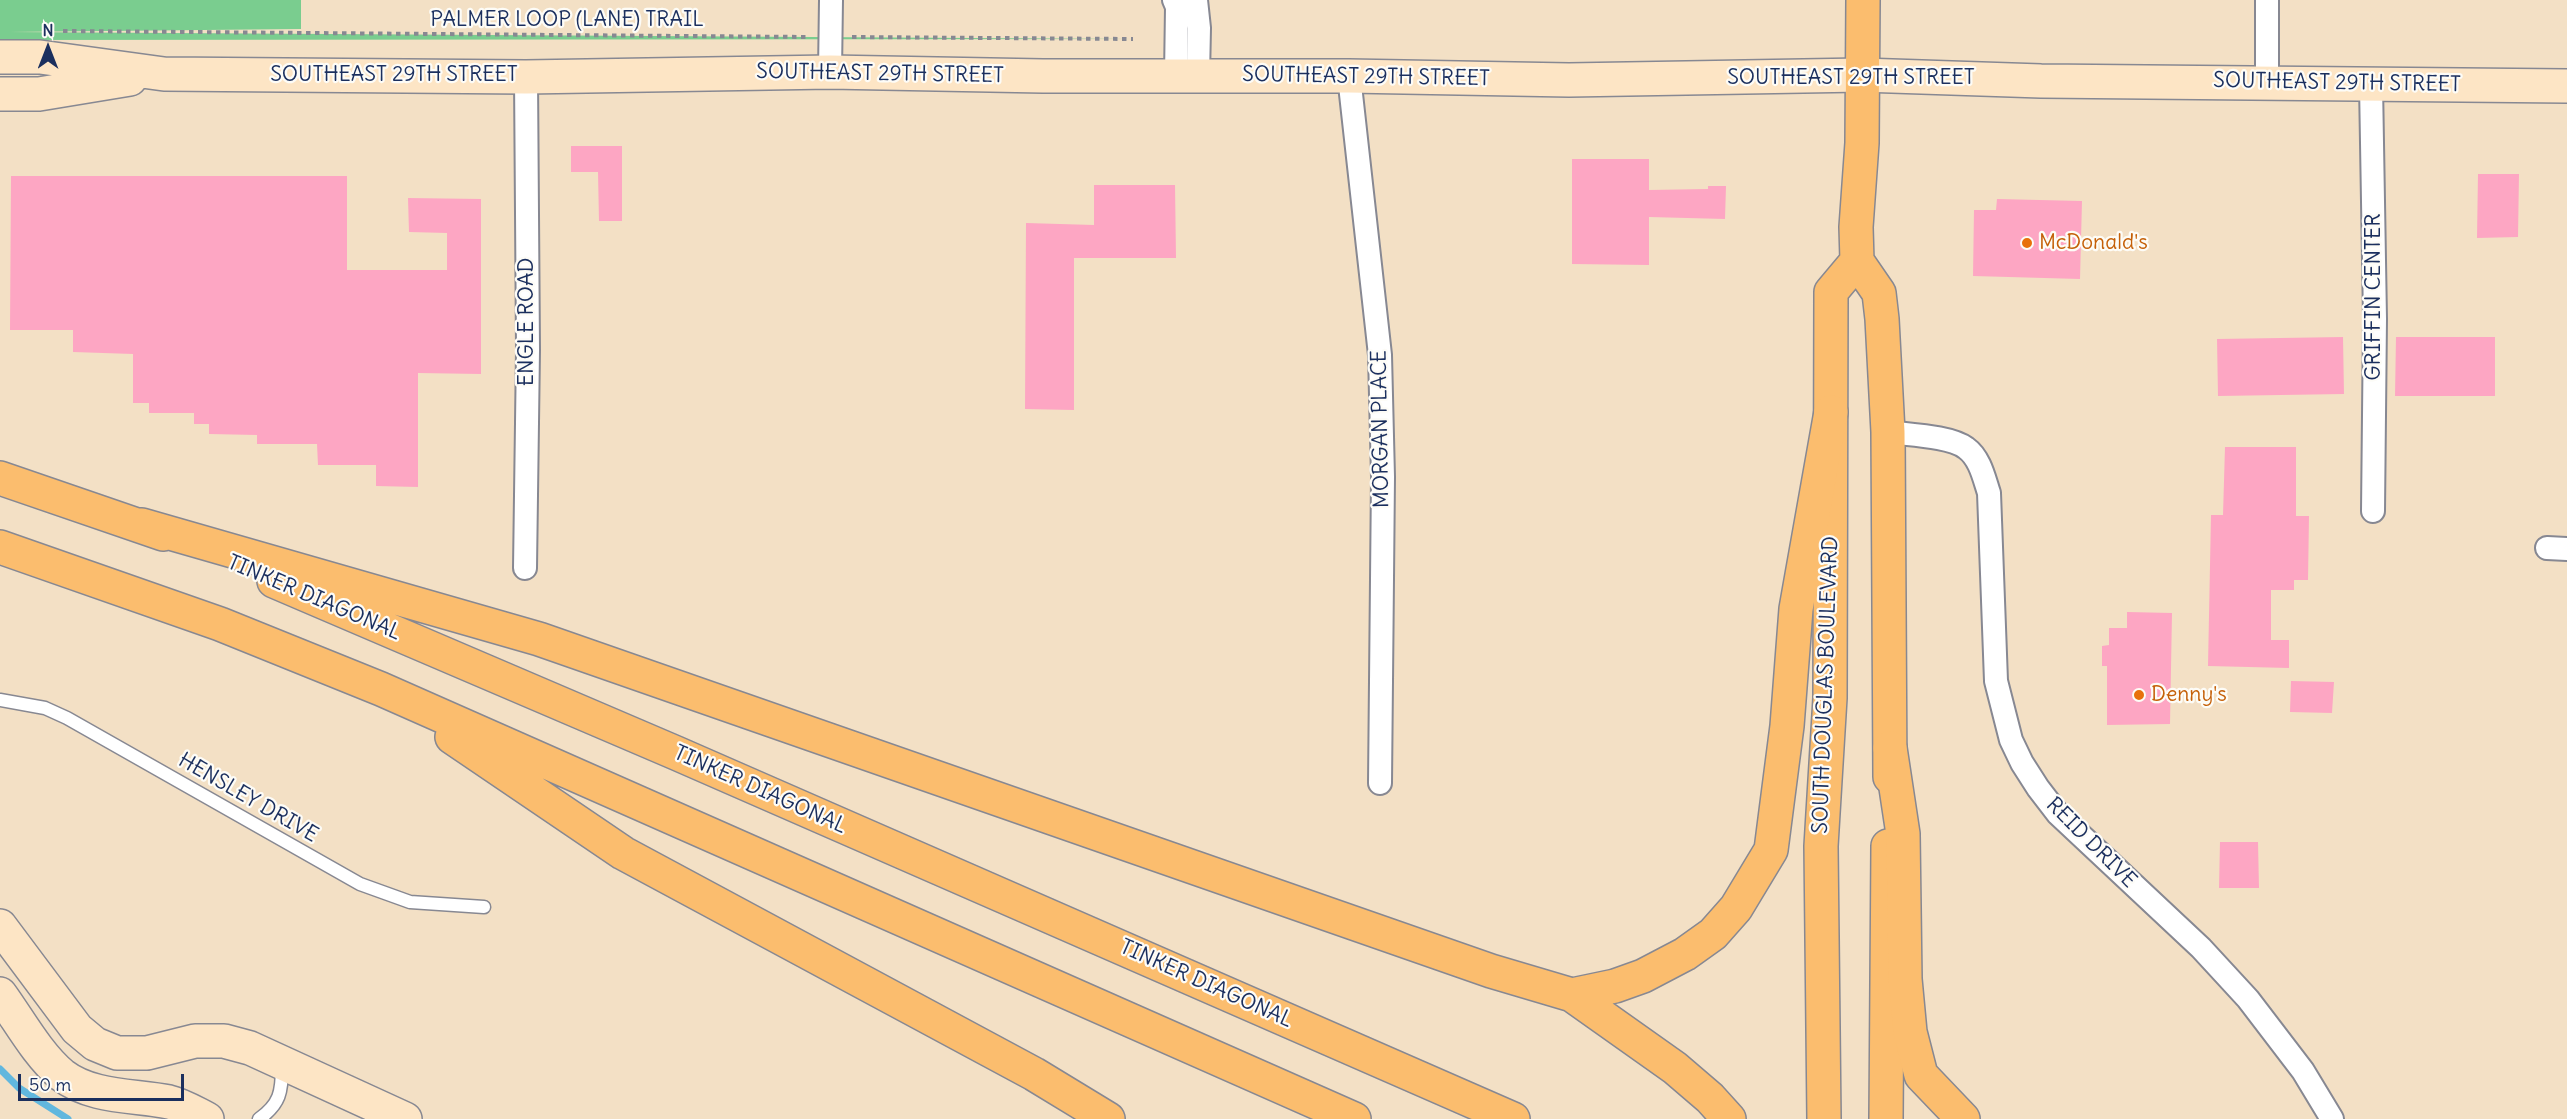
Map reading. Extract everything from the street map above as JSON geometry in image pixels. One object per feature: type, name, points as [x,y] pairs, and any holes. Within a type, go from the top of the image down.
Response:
[{"type":"main road","points":[[1863,0],[1862,143],[1856,228],[1857,261],[1879,293],[1888,432],[1890,747],[1886,1119]]},
{"type":"main road","name":"SOUTHEAST 29TH STREET","points":[[0,57],[40,57],[164,74],[526,76],[830,72],[1585,80],[1862,75],[2041,81],[2267,81],[2567,86]]},
{"type":"main road","name":"SOUTHEAST 29TH STREET","points":[[0,94],[39,94],[164,74]]},
{"type":"main road","name":"SOUTH DOUGLAS BOULEVARD","points":[[1824,1119],[1821,846],[1830,686],[1831,292],[1857,261]]},
{"type":"main road","points":[[1572,994],[1615,986],[1643,976],[1685,954],[1713,934],[1736,909],[1771,850],[1787,726],[1796,609],[1830,412]]},
{"type":"main road","name":"TINKER DIAGONAL","points":[[0,478],[142,525],[676,753],[1514,1119]]},
{"type":"main road","points":[[142,525],[539,639],[1480,967],[1572,994],[1675,1068],[1710,1098],[1729,1119]]},
{"type":"main road","points":[[0,547],[209,620],[381,689],[1354,1119]]},
{"type":"main road","points":[[381,689],[623,853],[1034,1074],[1108,1119]]},
{"type":"main road","points":[[1890,747],[1903,834],[1905,979],[1910,1032],[1921,1075],[1963,1119]]},
{"type":"main road","points":[[0,926],[76,1029],[95,1044],[117,1053],[147,1053],[195,1041],[224,1041],[250,1048],[405,1119]]},
{"type":"main road","points":[[0,994],[47,1060],[63,1075],[84,1087],[106,1093],[172,1103],[207,1119]]},
{"type":"street","points":[[830,72],[831,0]]},
{"type":"street","points":[[1173,0],[1177,7],[1187,76]]},
{"type":"street","points":[[1187,76],[1199,28],[1196,0]]},
{"type":"street","points":[[2267,0],[2267,81]]},
{"type":"street","name":"ENGLE ROAD","points":[[525,568],[528,362],[526,76]]},
{"type":"street","name":"MORGAN PLACE","points":[[1349,76],[1380,355],[1383,477],[1380,783]]},
{"type":"street","name":"GRIFFIN CENTER","points":[[2372,84],[2375,319],[2373,511]]},
{"type":"street","name":"REID DRIVE","points":[[1888,432],[1946,440],[1966,447],[1977,460],[1989,493],[1996,681],[2012,740],[2038,788],[2058,814],[2200,948],[2248,999],[2303,1071],[2332,1119]]},
{"type":"lane","name":"HENSLEY DRIVE","points":[[0,700],[45,708],[68,718],[360,884],[410,902],[484,907]]},
{"type":"lane","points":[[259,1119],[271,1110],[281,1091],[282,1063]]},
{"type":"path","name":"PALMER LOOP (LANE) TRAIL","points":[[60,31],[811,37]]},
{"type":"path","points":[[847,37],[1133,39]]},
{"type":"green space","points":[[0,0],[301,0],[301,29],[10,32],[1133,39],[0,40]]},
{"type":"building","points":[[571,146],[622,146],[622,221],[599,221],[598,172],[571,172]]},
{"type":"building","points":[[1572,159],[1649,159],[1649,190],[1708,189],[1708,186],[1726,186],[1725,219],[1649,217],[1649,265],[1572,264]]},
{"type":"building","points":[[2478,174],[2519,174],[2518,237],[2477,238]]},
{"type":"building","points":[[11,176],[347,176],[347,270],[447,270],[447,233],[409,232],[408,198],[481,199],[481,374],[418,373],[418,487],[376,486],[376,465],[318,465],[317,444],[257,444],[257,435],[209,434],[209,424],[194,424],[194,413],[149,413],[149,403],[133,403],[133,354],[73,352],[73,330],[10,330]]},
{"type":"building","points":[[1094,185],[1175,185],[1176,258],[1074,258],[1074,410],[1025,409],[1026,223],[1094,225]]},
{"type":"building","name":"McDonald's","points":[[1997,199],[2082,201],[2080,279],[1973,276],[1974,210],[1996,210]]},
{"type":"building","points":[[2343,337],[2344,394],[2218,396],[2217,339]]},
{"type":"building","points":[[2396,337],[2495,337],[2495,396],[2395,396]]},
{"type":"building","points":[[2225,447],[2296,447],[2296,516],[2309,516],[2308,580],[2294,580],[2294,590],[2271,590],[2271,640],[2289,640],[2289,668],[2208,666],[2211,515],[2223,515]]},
{"type":"building","name":"Denny's","points":[[2127,612],[2172,613],[2170,724],[2107,725],[2107,666],[2102,666],[2102,646],[2109,645],[2109,628],[2127,628]]},
{"type":"building","points":[[2291,681],[2334,682],[2332,713],[2290,712]]},
{"type":"building","points":[[2220,842],[2258,842],[2259,888],[2219,888]]},
{"type":"waterway","points":[[0,1069],[19,1088],[68,1119]]},
{"type":"place","name":"McDonald's","points":[[2027,243]]},
{"type":"place","name":"Denny's","points":[[2139,695]]}]
